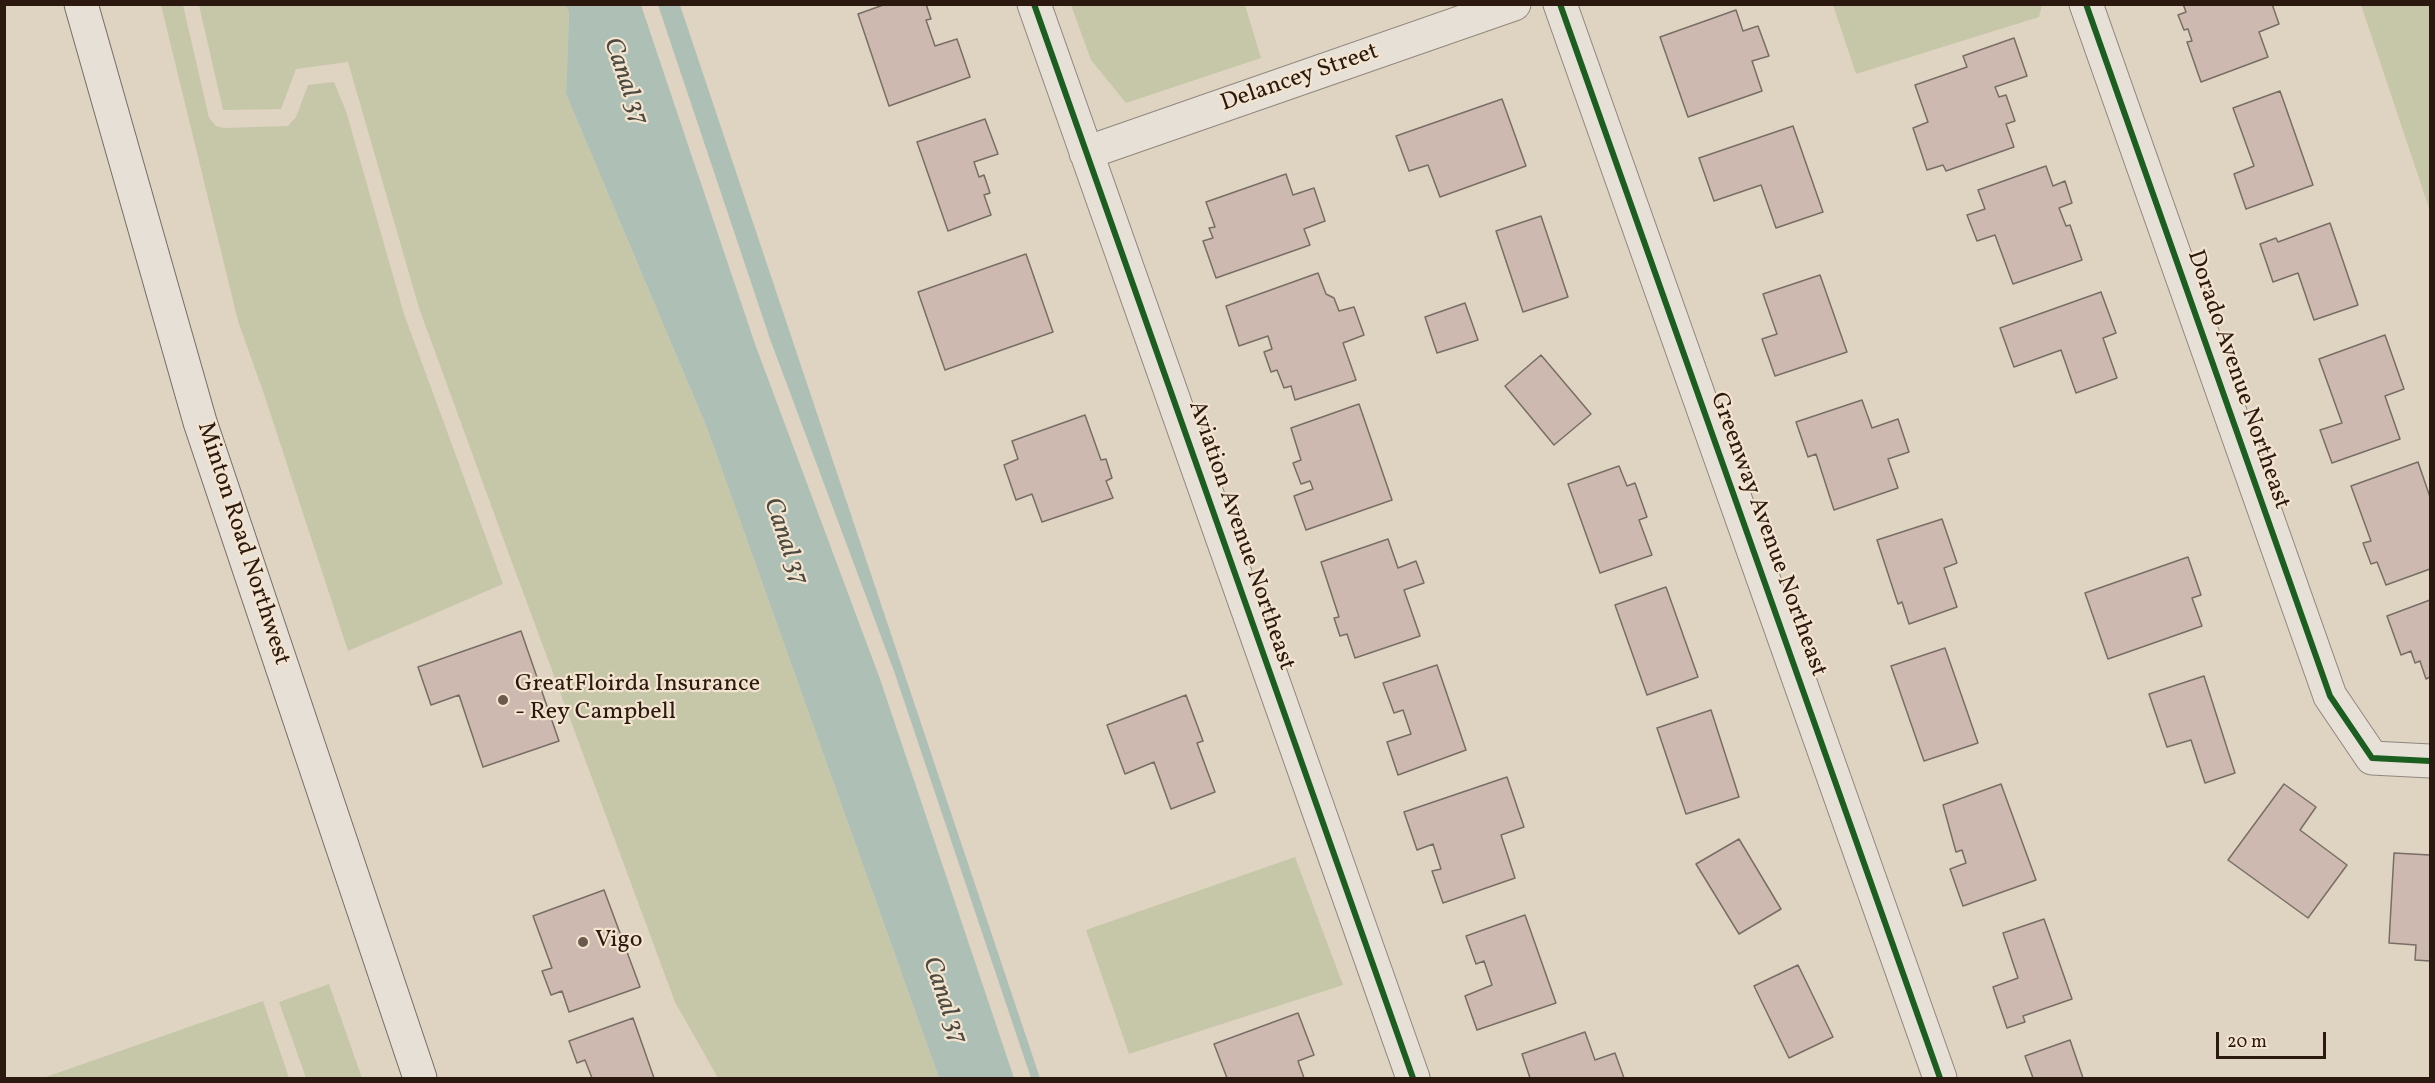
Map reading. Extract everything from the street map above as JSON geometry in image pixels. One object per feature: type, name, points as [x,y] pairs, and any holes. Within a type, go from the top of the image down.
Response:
[{"type":"street","name":"Minton Road Northwest","points":[[81,4],[200,422],[420,1078]]},
{"type":"street","name":"Aviation Avenue Northeast","points":[[1034,4],[1413,1078]]},
{"type":"street","name":"Delancey Street","points":[[1086,153],[1514,4]]},
{"type":"street","name":"Greenway Avenue Northeast","points":[[1560,4],[1940,1078]]},
{"type":"street","name":"Dorado Avenue Northeast","points":[[2086,4],[2330,696],[2372,758],[2430,761]]},
{"type":"green space","points":[[1833,4],[2042,5],[2039,17],[1856,74]]},
{"type":"green space","points":[[161,5],[183,5],[209,118],[216,126],[224,128],[288,126],[296,117],[308,85],[334,82],[346,111],[404,314],[503,584],[348,651],[238,321]]},
{"type":"green space","points":[[199,5],[566,5],[569,12],[566,94],[707,428],[939,1078],[718,1078],[675,1002],[419,308],[348,62],[296,69],[281,109],[223,110]]},
{"type":"green space","points":[[1071,5],[1245,5],[1261,58],[1126,103],[1091,60]]},
{"type":"green space","points":[[2361,5],[2430,5],[2430,211]]},
{"type":"green space","points":[[1295,857],[1343,985],[1129,1054],[1086,930]]},
{"type":"green space","points":[[329,984],[362,1078],[306,1078],[279,1002]]},
{"type":"green space","points":[[263,1001],[289,1078],[43,1078]]},
{"type":"water","name":"Canal 37","points":[[566,5],[641,5],[755,344],[880,679],[1014,1078],[939,1078],[707,428],[566,94],[569,13]]},
{"type":"water","points":[[658,5],[680,5],[1040,1078],[1031,1078],[895,674],[770,339]]},
{"type":"building","points":[[886,4],[926,4],[931,19],[926,20],[935,46],[957,39],[970,77],[889,106],[858,14]]},
{"type":"building","points":[[2183,4],[2272,4],[2279,24],[2259,32],[2268,57],[2201,82],[2187,42],[2192,41],[2188,29],[2184,30],[2178,15],[2186,12]]},
{"type":"building","points":[[1736,10],[1743,31],[1758,26],[1769,56],[1752,61],[1762,91],[1688,117],[1660,37]]},
{"type":"building","points":[[2014,38],[2027,76],[1995,87],[1999,97],[2006,95],[2015,121],[2006,124],[2014,147],[1946,171],[1943,165],[1927,170],[1913,128],[1928,122],[1915,85],[1967,67],[1963,56]]},
{"type":"building","points":[[2280,91],[2313,185],[2246,209],[2234,174],[2254,166],[2233,108]]},
{"type":"building","points":[[1502,99],[1526,166],[1440,197],[1428,165],[1409,171],[1396,136]]},
{"type":"building","points":[[985,119],[998,154],[974,162],[979,177],[984,175],[990,193],[984,195],[991,215],[948,231],[917,142]]},
{"type":"building","points":[[1793,126],[1823,212],[1776,228],[1761,185],[1714,201],[1699,158]]},
{"type":"building","points":[[2046,166],[2053,186],[2065,181],[2072,203],[2059,208],[2066,226],[2070,225],[2082,260],[2013,284],[1995,235],[1977,241],[1967,215],[1985,209],[1978,190]]},
{"type":"building","points":[[1286,174],[1293,195],[1314,188],[1325,221],[1304,229],[1310,245],[1216,278],[1203,241],[1213,238],[1209,228],[1215,227],[1206,202]]},
{"type":"building","points":[[1541,216],[1568,297],[1523,312],[1496,231]]},
{"type":"building","points":[[2330,223],[2358,305],[2314,320],[2298,273],[2273,282],[2260,244],[2276,238],[2278,242]]},
{"type":"building","points":[[1026,254],[1053,332],[945,370],[918,292]]},
{"type":"building","points":[[1318,273],[1326,294],[1334,298],[1339,311],[1354,307],[1364,335],[1343,343],[1356,380],[1295,400],[1291,386],[1284,388],[1277,370],[1271,372],[1264,352],[1272,349],[1268,336],[1239,346],[1226,306]]},
{"type":"building","points":[[1820,275],[1847,352],[1775,376],[1762,339],[1777,334],[1763,294]]},
{"type":"building","points":[[2101,292],[2116,333],[2103,338],[2117,378],[2076,393],[2061,350],[2014,367],[2000,328]]},
{"type":"building","points":[[1465,303],[1478,340],[1437,353],[1425,317]]},
{"type":"building","points":[[2385,335],[2404,389],[2385,396],[2400,439],[2332,463],[2320,430],[2342,423],[2319,359]]},
{"type":"building","points":[[1541,355],[1591,414],[1554,445],[1505,386]]},
{"type":"building","points":[[1862,400],[1872,428],[1898,419],[1909,452],[1888,459],[1898,488],[1834,510],[1816,454],[1808,457],[1796,422]]},
{"type":"building","points":[[1359,404],[1392,500],[1306,530],[1294,496],[1313,489],[1310,481],[1301,484],[1293,463],[1301,460],[1291,428]]},
{"type":"building","points":[[1085,415],[1101,460],[1106,459],[1112,478],[1106,481],[1113,498],[1042,522],[1032,494],[1016,500],[1004,465],[1018,459],[1012,441]]},
{"type":"building","points":[[2418,462],[2430,497],[2430,569],[2386,585],[2377,562],[2371,564],[2363,543],[2371,541],[2351,486]]},
{"type":"building","points":[[1619,466],[1627,486],[1635,483],[1647,517],[1639,520],[1652,555],[1600,573],[1568,484]]},
{"type":"building","points":[[1942,519],[1957,563],[1944,568],[1957,607],[1909,624],[1902,602],[1898,604],[1877,540]]},
{"type":"building","points":[[1388,539],[1398,568],[1416,561],[1424,583],[1404,590],[1420,636],[1355,658],[1347,634],[1340,636],[1334,618],[1339,617],[1321,562]]},
{"type":"building","points":[[2188,557],[2201,595],[2192,598],[2202,626],[2108,659],[2085,593]]},
{"type":"building","points":[[1666,587],[1698,677],[1647,695],[1615,605]]},
{"type":"building","points":[[2430,600],[2430,677],[2426,679],[2420,661],[2415,663],[2411,651],[2401,655],[2387,616]]},
{"type":"building","name":"GreatFloirda Insurance - Rey Campbell","points":[[521,631],[559,741],[483,767],[459,695],[431,705],[418,667]]},
{"type":"building","points":[[1945,648],[1978,743],[1924,761],[1891,666]]},
{"type":"building","points":[[1437,665],[1466,750],[1398,775],[1387,742],[1411,734],[1403,710],[1394,713],[1383,683]]},
{"type":"building","points":[[2204,676],[2235,773],[2205,783],[2191,740],[2167,747],[2149,694]]},
{"type":"building","points":[[1186,695],[1203,741],[1197,743],[1215,792],[1171,809],[1154,762],[1125,774],[1107,725]]},
{"type":"building","points":[[1711,710],[1739,797],[1686,814],[1657,728]]},
{"type":"building","points":[[1507,777],[1524,827],[1501,835],[1515,878],[1443,903],[1432,871],[1441,869],[1433,844],[1417,850],[1404,812]]},
{"type":"building","points":[[2001,784],[2036,880],[1963,906],[1950,869],[1966,863],[1962,850],[1956,852],[1943,805]]},
{"type":"building","points":[[2284,784],[2316,807],[2300,830],[2347,865],[2308,918],[2228,860]]},
{"type":"building","points":[[1739,839],[1781,909],[1739,934],[1696,864]]},
{"type":"building","points":[[2394,853],[2430,855],[2430,961],[2415,960],[2416,945],[2389,943]]},
{"type":"building","name":"Vigo","points":[[604,890],[640,987],[569,1012],[562,991],[551,995],[542,971],[552,968],[533,916]]},
{"type":"building","points":[[1525,915],[1556,1003],[1477,1030],[1465,996],[1492,985],[1484,961],[1476,964],[1466,936]]},
{"type":"building","points":[[2044,919],[2072,999],[2023,1016],[2025,1022],[2007,1028],[1993,987],[2018,978],[2003,933]]},
{"type":"building","points":[[1798,965],[1833,1037],[1789,1058],[1754,986]]},
{"type":"building","points":[[1298,1013],[1314,1055],[1298,1061],[1304,1078],[1227,1078],[1214,1044]]},
{"type":"building","points":[[633,1018],[654,1078],[592,1078],[585,1060],[577,1063],[569,1041]]},
{"type":"building","points":[[1585,1032],[1595,1060],[1615,1053],[1624,1078],[1530,1078],[1522,1054]]},
{"type":"building","points":[[2070,1040],[2083,1078],[2033,1078],[2025,1056]]},
{"type":"cycle path","points":[[1034,4],[1413,1078]]},
{"type":"cycle path","points":[[1560,4],[1940,1078]]},
{"type":"cycle path","points":[[2086,4],[2330,696],[2372,758],[2430,761]]},
{"type":"place","name":"GreatFloirda Insurance - Rey Campbell","points":[[503,700]]},
{"type":"place","name":"Vigo","points":[[583,942]]}]
